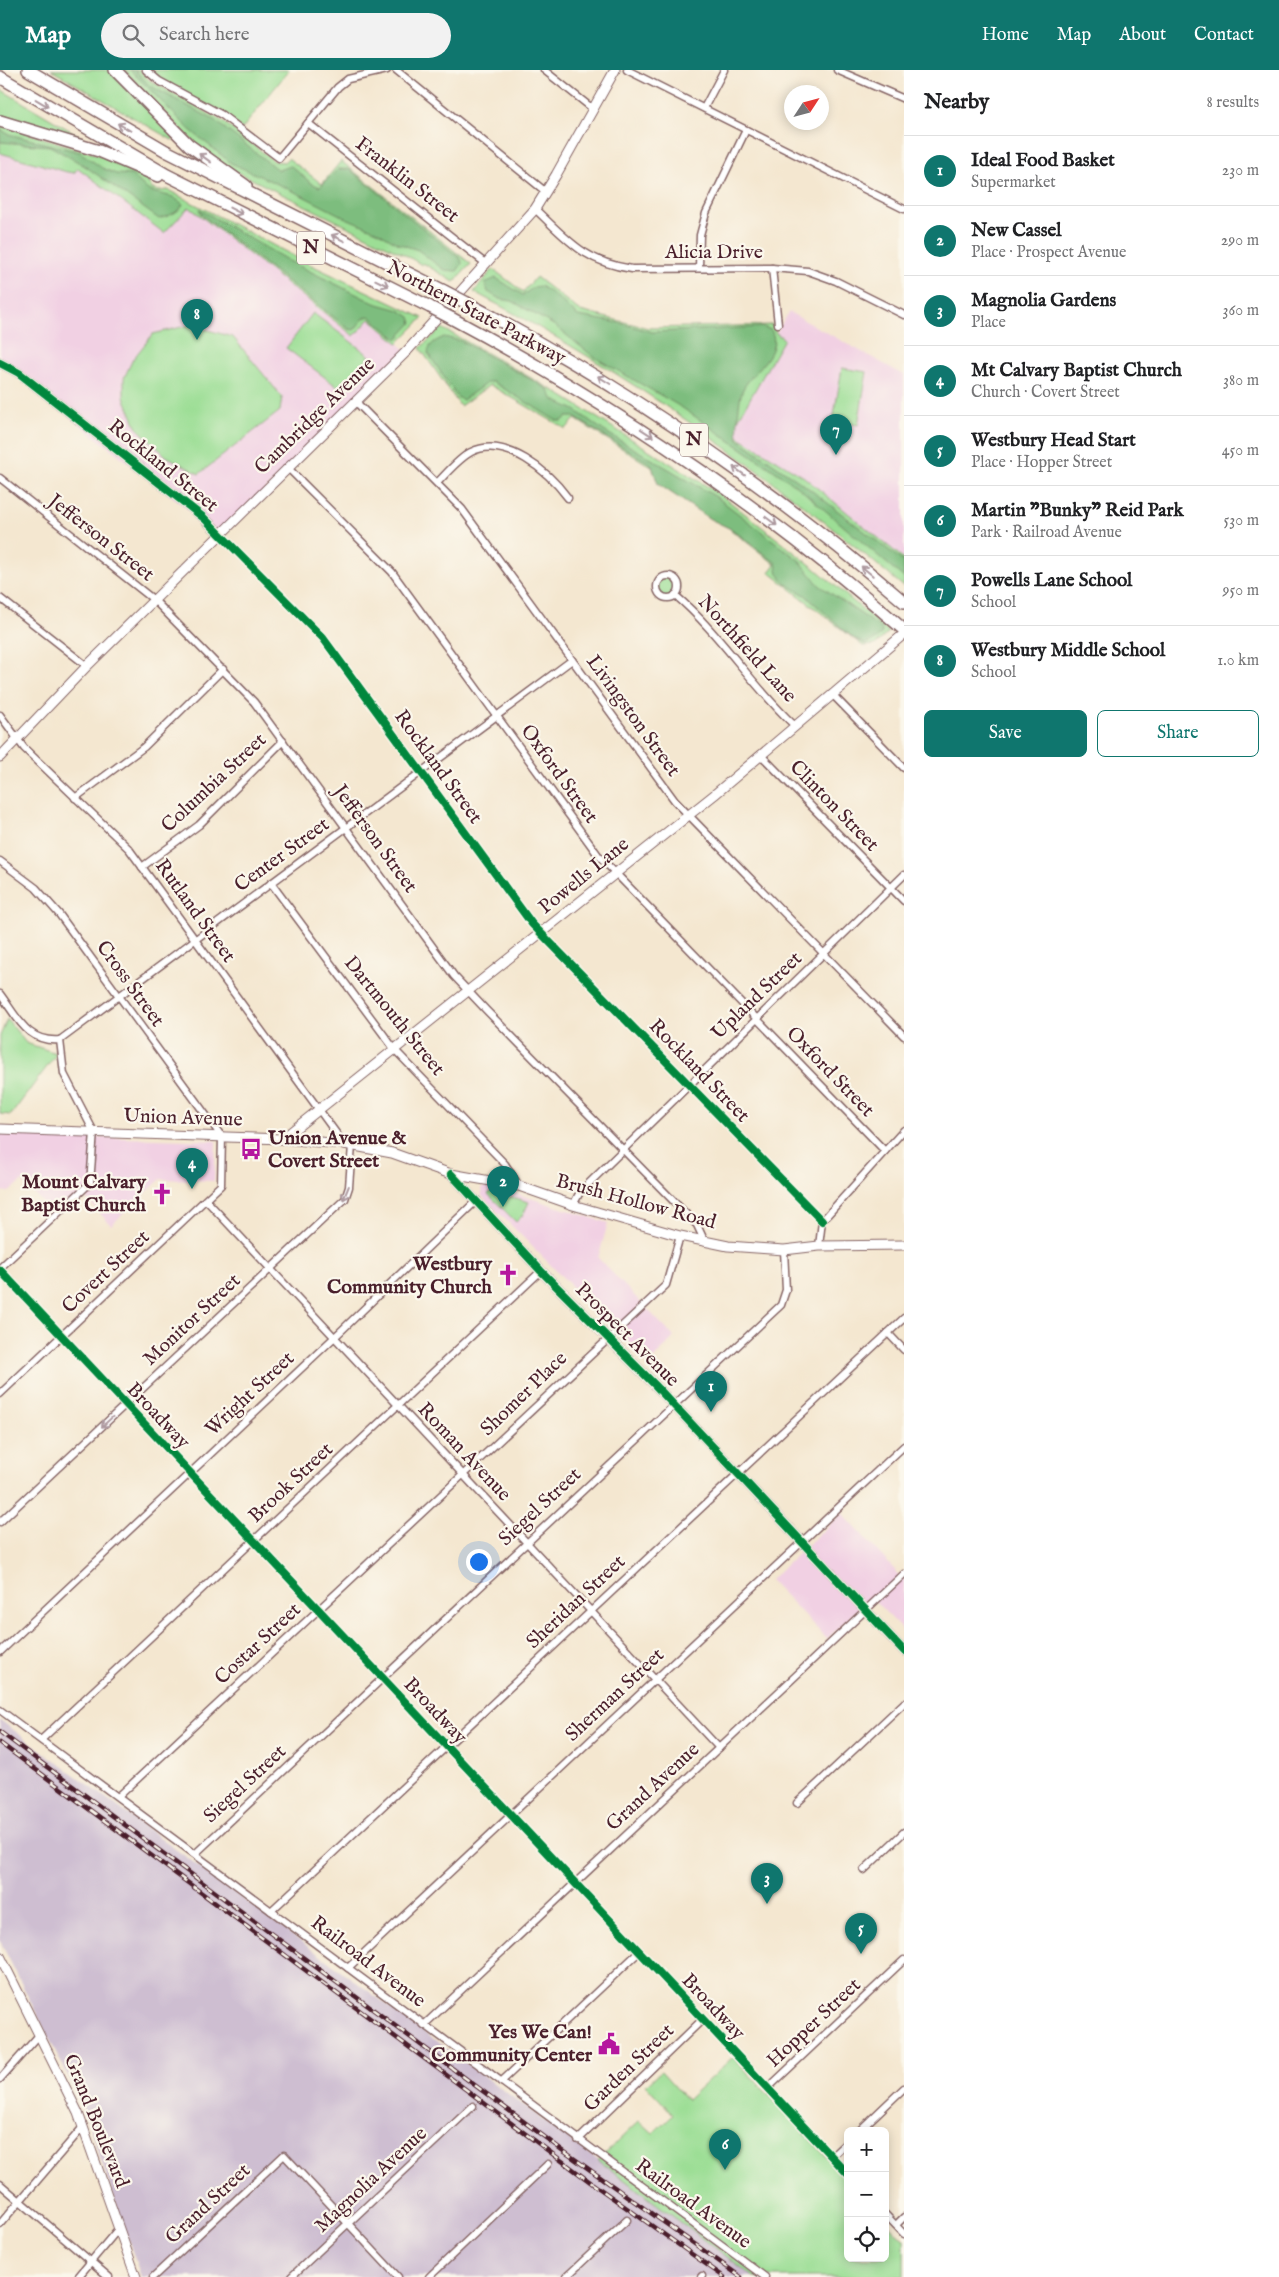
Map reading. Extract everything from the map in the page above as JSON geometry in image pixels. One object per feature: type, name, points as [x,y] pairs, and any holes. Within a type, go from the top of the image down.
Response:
[{"type":"highway","name":"Northern State Parkway","points":[[28,70],[142,137],[273,206],[467,303],[590,372],[672,424],[788,507],[904,602]]},
{"type":"highway","points":[[115,70],[189,145],[273,206]]},
{"type":"highway","name":"Northern State Parkway","points":[[0,77],[106,141],[193,188],[452,318],[579,390],[695,466],[791,536],[904,630]]},
{"type":"highway","points":[[0,121],[99,151],[139,170],[193,188]]},
{"type":"street","points":[[146,70],[159,81],[222,115],[279,158],[338,87],[348,79],[387,70]]},
{"type":"street","points":[[396,70],[546,192]]},
{"type":"street","points":[[544,70],[592,109]]},
{"type":"street","name":"Cambridge Avenue","points":[[0,757],[87,666],[287,467],[407,351],[535,209],[614,70]]},
{"type":"street","points":[[627,70],[904,209]]},
{"type":"street","points":[[704,108],[724,70]]},
{"type":"street","points":[[837,70],[904,99]]},
{"type":"street","name":"Franklin Street","points":[[308,123],[485,263]]},
{"type":"street","points":[[699,267],[700,235],[706,213],[746,130]]},
{"type":"street","name":"Alicia Drive","points":[[535,209],[579,250],[611,266],[632,269],[699,267],[772,268],[808,271],[821,274],[904,315]]},
{"type":"street","points":[[772,268],[778,324]]},
{"type":"street","name":"Rockland Street","points":[[0,363],[19,373],[204,518],[324,638],[532,924],[542,932],[822,1221]]},
{"type":"street","name":"Livingston Street","points":[[355,401],[462,509],[674,801],[904,1036]]},
{"type":"street","points":[[437,483],[471,452],[486,448],[503,449],[523,458],[552,478],[568,498]]},
{"type":"street","name":"Oxford Street","points":[[287,467],[392,572],[598,855],[885,1151]]},
{"type":"street","name":"Jefferson Street","points":[[0,478],[154,600],[254,702],[454,976],[697,1225],[704,1240]]},
{"type":"street","name":"Northfield Lane","points":[[675,595],[708,626],[759,689],[794,725]]},
{"type":"street","points":[[0,598],[87,666]]},
{"type":"street","name":"Powells Lane","points":[[282,1139],[689,815],[904,634]]},
{"type":"street","name":"Center Street","points":[[60,1040],[572,660]]},
{"type":"street","points":[[75,798],[144,747],[223,669]]},
{"type":"street","points":[[832,694],[904,768]]},
{"type":"street","name":"Rutland Street","points":[[0,715],[17,739],[129,849],[320,1110],[348,1145]]},
{"type":"street","name":"Columbia Street","points":[[142,867],[199,825],[283,741]]},
{"type":"street","name":"Clinton Street","points":[[761,755],[904,902]]},
{"type":"street","name":"Cross Street","points":[[0,861],[31,884],[48,901],[222,1137]]},
{"type":"street","name":"Upland Street","points":[[573,1205],[580,1192],[904,876]]},
{"type":"street","name":"Dartmouth Street","points":[[271,883],[395,1050],[505,1164],[519,1186]]},
{"type":"street","points":[[0,994],[30,1033],[38,1039],[60,1040],[64,1074],[94,1132],[90,1183],[0,1269]]},
{"type":"street","name":"Union Avenue","points":[[0,1129],[282,1139],[348,1145],[392,1153],[450,1174]]},
{"type":"street","points":[[819,1246],[822,1221],[904,1130]]},
{"type":"street","name":"Covert Street","points":[[0,1394],[221,1186],[222,1137]]},
{"type":"street","name":"Monitor Street","points":[[0,1522],[345,1199],[349,1187],[348,1145]]},
{"type":"street","name":"Brush Hollow Road","points":[[450,1174],[519,1186],[573,1205],[680,1236],[728,1246],[784,1250],[819,1246],[904,1245]]},
{"type":"street","name":"Prospect Avenue","points":[[450,1174],[477,1200],[541,1271],[674,1405],[904,1650]]},
{"type":"street","name":"Roman Avenue","points":[[206,1200],[719,1748]]},
{"type":"street","name":"Wright Street","points":[[0,1652],[477,1200]]},
{"type":"street","name":"Shomer Place","points":[[463,1474],[666,1285],[680,1236]]},
{"type":"street","name":"Siegel Street","points":[[195,1854],[781,1305],[786,1290],[784,1250]]},
{"type":"street","name":"Broadway","points":[[0,1269],[252,1541],[846,2172]]},
{"type":"street","name":"Brook Street","points":[[41,1740],[541,1271]]},
{"type":"street","name":"Sheridan Street","points":[[271,1911],[904,1318]]},
{"type":"street","points":[[888,1333],[904,1350]]},
{"type":"street","name":"Sherman Street","points":[[348,1968],[904,1446]]},
{"type":"street","name":"Costar Street","points":[[118,1797],[463,1474]]},
{"type":"street","name":"Grand Avenue","points":[[424,2025],[904,1574]]},
{"type":"street","points":[[797,1803],[904,1703]]},
{"type":"street","name":"Railroad Avenue","points":[[0,1710],[764,2277]]},
{"type":"street","points":[[864,1870],[904,1832]]},
{"type":"street","points":[[501,2082],[639,1952]]},
{"type":"street","name":"Grand Boulevard","points":[[0,1956],[68,2090],[136,2277]]},
{"type":"street","name":"Hopper Street","points":[[767,2089],[904,1960]]},
{"type":"street","name":"Garden Street","points":[[578,2140],[702,2020]]},
{"type":"street","points":[[0,2079],[40,2034]]},
{"type":"street","points":[[862,2127],[904,2088]]},
{"type":"street","name":"Magnolia Avenue","points":[[291,2277],[473,2106]]},
{"type":"street","points":[[0,2224],[83,2127]]},
{"type":"street","points":[[831,2156],[844,2145]]},
{"type":"street","name":"Grand Street","points":[[153,2277],[284,2155],[348,2224]]},
{"type":"street","points":[[429,2277],[548,2164]]},
{"type":"street","points":[[0,2184],[109,2277]]},
{"type":"street","points":[[888,2217],[904,2234]]},
{"type":"street","points":[[896,2225],[904,2217]]},
{"type":"street","points":[[566,2277],[627,2220]]},
{"type":"street","points":[[348,2224],[398,2277]]},
{"type":"street","points":[[78,2277],[119,2228]]},
{"type":"shaded area","points":[[0,143],[51,148],[189,206],[353,336],[370,319],[407,351],[220,534],[0,363]]},
{"type":"shaded area","points":[[789,312],[904,375],[904,559],[804,477],[731,432],[784,339],[776,333]]},
{"type":"shaded area","points":[[0,1134],[216,1141],[214,1181],[161,1179],[111,1225],[85,1197],[47,1207],[22,1181],[9,1192],[0,1191]]},
{"type":"shaded area","points":[[489,1185],[608,1223],[598,1258],[674,1337],[649,1364],[482,1196],[481,1188]]},
{"type":"shaded area","points":[[842,1513],[904,1580],[904,1631],[871,1597],[827,1639],[770,1580]]},
{"type":"shaded area","points":[[0,1720],[754,2277],[141,2277],[81,2102],[0,1941]]},
{"type":"green space","points":[[51,70],[111,70],[176,137],[172,140]]},
{"type":"green space","points":[[124,70],[139,70],[149,80],[222,121],[274,161],[284,162],[288,158],[322,184],[341,161],[471,264],[454,282],[423,263],[422,265],[235,171],[211,156],[191,139]]},
{"type":"green space","points":[[130,70],[135,70],[149,85],[214,120],[278,170],[291,166],[311,183],[320,187],[338,169],[349,169],[461,259],[462,264],[457,271],[444,270],[418,250],[397,243],[377,231],[231,163],[189,129]]},
{"type":"green space","points":[[146,70],[289,70],[242,129]]},
{"type":"green space","points":[[0,89],[83,138],[84,141],[0,115]]},
{"type":"green space","points":[[0,125],[102,156],[147,180],[152,189],[159,191],[168,190],[309,264],[423,318],[398,343],[370,319],[354,336],[189,207],[164,233],[78,168],[74,173],[67,172],[0,153]]},
{"type":"green space","points":[[0,129],[8,134],[80,152],[102,168],[116,174],[132,175],[149,191],[173,197],[183,204],[176,212],[159,219],[85,166],[50,146],[0,142]]},
{"type":"green space","points":[[199,209],[289,261],[374,303],[399,310],[410,317],[412,323],[397,339],[369,316],[364,318],[354,330],[349,329],[202,215]]},
{"type":"green space","points":[[493,269],[523,292],[536,277],[580,311],[648,328],[773,325],[776,333],[784,339],[731,432],[804,477],[904,559],[904,587],[854,545],[697,427],[587,356],[474,292]]},
{"type":"green space","points":[[496,278],[523,295],[534,287],[540,286],[553,294],[578,316],[620,323],[652,332],[763,327],[771,330],[774,338],[770,354],[741,394],[738,414],[738,439],[807,487],[904,562],[904,578],[798,487],[681,407],[594,357],[555,326],[512,301],[500,299],[488,292],[485,283]]},
{"type":"green space","points":[[313,313],[370,356],[343,391],[286,348]]},
{"type":"green space","points":[[190,325],[233,337],[282,397],[280,411],[199,474],[166,456],[137,428],[124,397],[124,378],[133,359],[153,334]]},
{"type":"green space","points":[[442,328],[556,392],[721,495],[817,570],[889,632],[875,645],[863,646],[769,572],[775,564],[731,530],[706,501],[575,419],[566,429],[490,385],[460,406],[420,348]]},
{"type":"green space","points":[[444,337],[461,341],[548,389],[554,400],[575,410],[604,431],[718,498],[800,561],[819,585],[881,628],[881,634],[875,640],[865,644],[853,638],[805,595],[786,584],[778,574],[776,563],[733,530],[710,519],[658,484],[651,464],[574,417],[567,417],[562,421],[557,421],[493,382],[488,382],[463,400],[457,397],[428,353],[431,345]]},
{"type":"green space","points":[[842,368],[867,372],[858,425],[833,421]]},
{"type":"green space","points":[[668,576],[676,579],[679,587],[676,595],[668,598],[660,595],[657,587],[660,579]]},
{"type":"green space","points":[[7,1019],[26,1043],[56,1053],[11,1115],[0,1114],[0,1036]]},
{"type":"green space","points":[[491,1191],[529,1202],[523,1215],[516,1222],[488,1194]]},
{"type":"green space","points":[[733,2057],[844,2176],[844,2262],[889,2262],[889,2224],[904,2240],[904,2277],[754,2277],[598,2160],[639,2121],[653,2134],[673,2114],[646,2085],[661,2071],[687,2100]]},
{"type":"railway","points":[[0,1732],[562,2150],[741,2277]]},
{"type":"railway","points":[[0,1743],[593,2184],[724,2277]]},
{"type":"cycle path","points":[[0,363],[19,373],[204,518],[323,638],[532,924],[822,1221]]},
{"type":"cycle path","points":[[451,1174],[541,1271],[655,1385],[904,1651]]},
{"type":"cycle path","points":[[0,1270],[846,2172]]},
{"type":"place","name":"Westbury Middle School","points":[[197,340]]},
{"type":"place","name":"Powells Lane School","points":[[836,455]]},
{"type":"place","name":"Union Avenue & Covert Street","points":[[251,1149]]},
{"type":"place","name":"Mt Calvary Baptist Church","points":[[192,1189]]},
{"type":"place","name":"Mount Calvary Baptist Church","points":[[162,1194]]},
{"type":"place","name":"New Cassel","points":[[503,1207]]},
{"type":"place","name":"Westbury Community Church","points":[[508,1275]]},
{"type":"place","name":"Ideal Food Basket","points":[[711,1412]]},
{"type":"place","name":"Magnolia Gardens","points":[[767,1904]]},
{"type":"place","name":"Westbury Head Start","points":[[861,1954]]},
{"type":"place","name":"Yes We Can! Community Center","points":[[609,2044]]},
{"type":"place","name":"Martin \"Bunky\" Reid Park","points":[[725,2170]]}]
